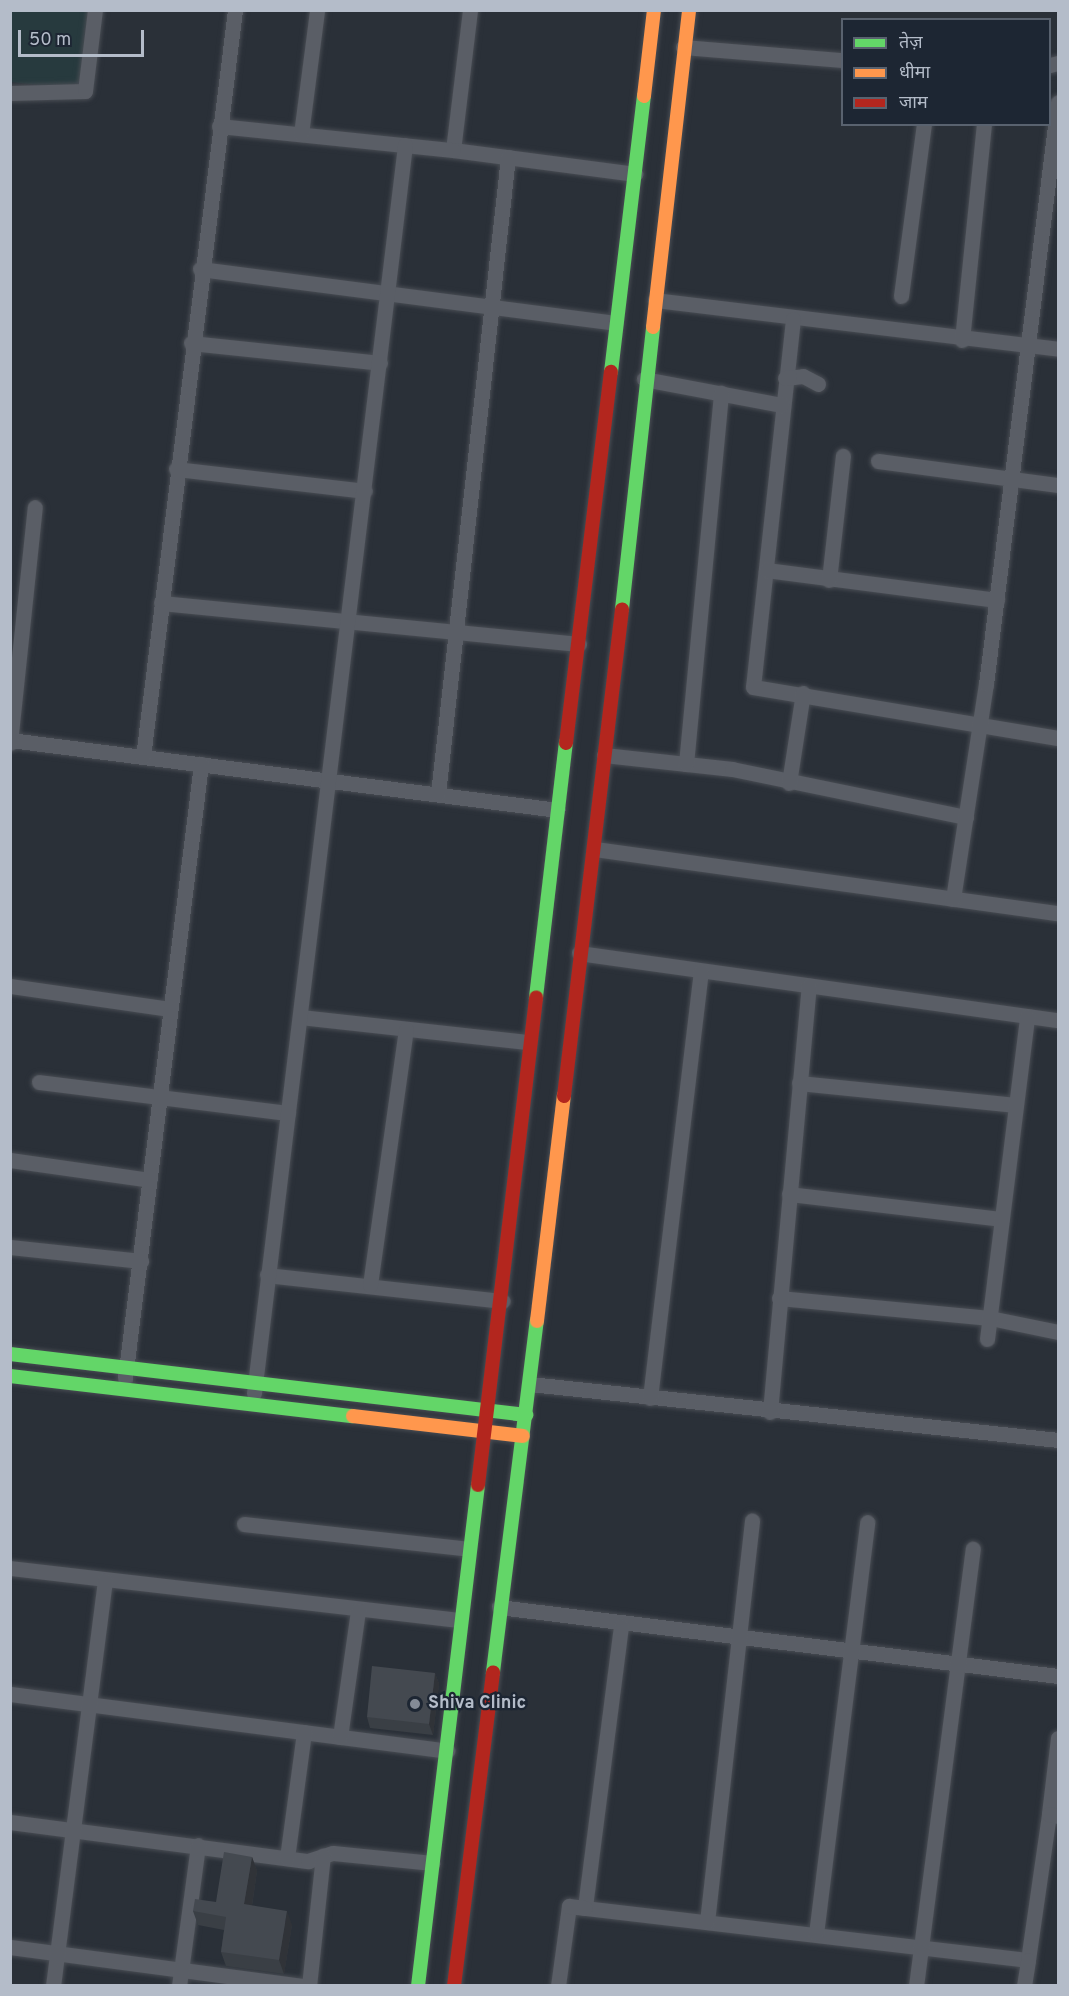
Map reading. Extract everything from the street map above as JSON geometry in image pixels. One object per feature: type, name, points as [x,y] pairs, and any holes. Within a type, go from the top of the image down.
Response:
[{"type":"street","points":[[10,93],[86,91],[95,10]]},
{"type":"street","points":[[142,757],[200,269],[235,10]]},
{"type":"street","points":[[300,134],[317,10]]},
{"type":"street","points":[[453,150],[470,10]]},
{"type":"street","points":[[418,1986],[447,1751],[460,1620],[503,1301],[529,1042],[654,10]]},
{"type":"street","points":[[454,1986],[499,1607],[530,1384],[579,953],[595,849],[644,379],[689,10]]},
{"type":"street","points":[[683,47],[841,60]]},
{"type":"street","points":[[953,899],[997,600],[1059,102]]},
{"type":"street","points":[[219,126],[453,150],[635,174]]},
{"type":"street","points":[[901,296],[924,126]]},
{"type":"street","points":[[962,340],[984,126]]},
{"type":"street","points":[[253,1407],[267,1275],[332,781],[405,145]]},
{"type":"street","points":[[438,794],[508,157]]},
{"type":"street","points":[[200,269],[616,323]]},
{"type":"street","points":[[655,300],[962,340],[1059,349]]},
{"type":"street","points":[[793,319],[753,687],[803,693],[980,726],[1059,738]]},
{"type":"street","points":[[191,343],[380,363]]},
{"type":"street","points":[[785,378],[803,376],[818,384]]},
{"type":"street","points":[[644,379],[783,405]]},
{"type":"street","points":[[686,764],[721,393]]},
{"type":"street","points":[[829,579],[843,456]]},
{"type":"street","points":[[878,461],[1012,481],[1059,484]]},
{"type":"street","points":[[176,469],[365,491]]},
{"type":"street","points":[[35,507],[15,630],[11,741],[558,810]]},
{"type":"street","points":[[766,570],[997,600]]},
{"type":"street","points":[[161,603],[350,625],[579,644]]},
{"type":"street","points":[[789,783],[803,693]]},
{"type":"street","points":[[604,755],[686,764],[966,816]]},
{"type":"street","points":[[124,1390],[169,1009],[201,764]]},
{"type":"street","points":[[595,849],[1059,913]]},
{"type":"street","points":[[579,953],[1059,1020]]},
{"type":"street","points":[[650,1398],[701,971]]},
{"type":"street","points":[[10,986],[169,1009]]},
{"type":"street","points":[[770,1412],[809,986]]},
{"type":"street","points":[[987,1339],[1027,1016]]},
{"type":"street","points":[[301,1017],[529,1042]]},
{"type":"street","points":[[370,1285],[406,1030]]},
{"type":"street","points":[[39,1082],[288,1113]]},
{"type":"street","points":[[799,1083],[1016,1105]]},
{"type":"street","points":[[10,1160],[150,1180]]},
{"type":"street","points":[[789,1194],[1002,1219]]},
{"type":"street","points":[[10,1247],[141,1261]]},
{"type":"street","points":[[267,1275],[503,1301]]},
{"type":"street","points":[[779,1298],[990,1318],[1059,1332]]},
{"type":"street","points":[[10,1354],[489,1413],[526,1415]]},
{"type":"street","points":[[10,1376],[253,1407],[523,1436]]},
{"type":"street","points":[[530,1384],[770,1412],[1059,1440]]},
{"type":"street","points":[[707,1922],[752,1521]]},
{"type":"street","points":[[816,1934],[848,1652],[867,1522]]},
{"type":"street","points":[[244,1524],[469,1549]]},
{"type":"street","points":[[916,1986],[974,1549]]},
{"type":"street","points":[[10,1568],[460,1620]]},
{"type":"street","points":[[53,1986],[105,1580]]},
{"type":"street","points":[[499,1607],[621,1626],[1059,1676]]},
{"type":"street","points":[[340,1737],[358,1610]]},
{"type":"street","points":[[585,1908],[621,1626]]},
{"type":"street","points":[[10,1694],[447,1751]]},
{"type":"street","points":[[287,1858],[304,1732]]},
{"type":"street","points":[[1024,1986],[1054,1815],[1059,1738]]},
{"type":"street","points":[[10,1822],[73,1828],[287,1858],[323,1856],[433,1863]]},
{"type":"street","points":[[179,1986],[198,1845]]},
{"type":"street","points":[[309,1986],[323,1856]]},
{"type":"street","points":[[558,1986],[568,1906],[921,1945],[1028,1960]]},
{"type":"street","points":[[10,1947],[302,1986]]},
{"type":"green space","points":[[11,11],[93,11],[84,90],[11,82]]},
{"type":"building","points":[[372,1666],[435,1673],[429,1724],[367,1717]]},
{"type":"building","points":[[224,1852],[252,1857],[244,1904],[287,1911],[279,1960],[221,1952],[226,1917],[193,1911],[195,1899],[216,1902]]},
{"type":"traffic: fast","points":[[611,372],[644,96]]},
{"type":"traffic: fast","points":[[622,609],[653,327]]},
{"type":"traffic: fast","points":[[536,997],[566,743]]},
{"type":"traffic: fast","points":[[493,1672],[537,1321]]},
{"type":"traffic: fast","points":[[10,1354],[526,1415]]},
{"type":"traffic: fast","points":[[10,1376],[353,1416]]},
{"type":"traffic: fast","points":[[418,1986],[478,1485]]},
{"type":"traffic: slow","points":[[644,96],[654,10]]},
{"type":"traffic: slow","points":[[653,327],[689,10]]},
{"type":"traffic: slow","points":[[537,1321],[564,1096]]},
{"type":"traffic: slow","points":[[353,1416],[523,1436]]},
{"type":"traffic: jam","points":[[566,743],[611,372]]},
{"type":"traffic: jam","points":[[564,1096],[622,609]]},
{"type":"traffic: jam","points":[[478,1485],[536,997]]},
{"type":"traffic: jam","points":[[454,1986],[493,1672]]},
{"type":"place","name":"Shiva Clinic","points":[[415,1704]]}]
